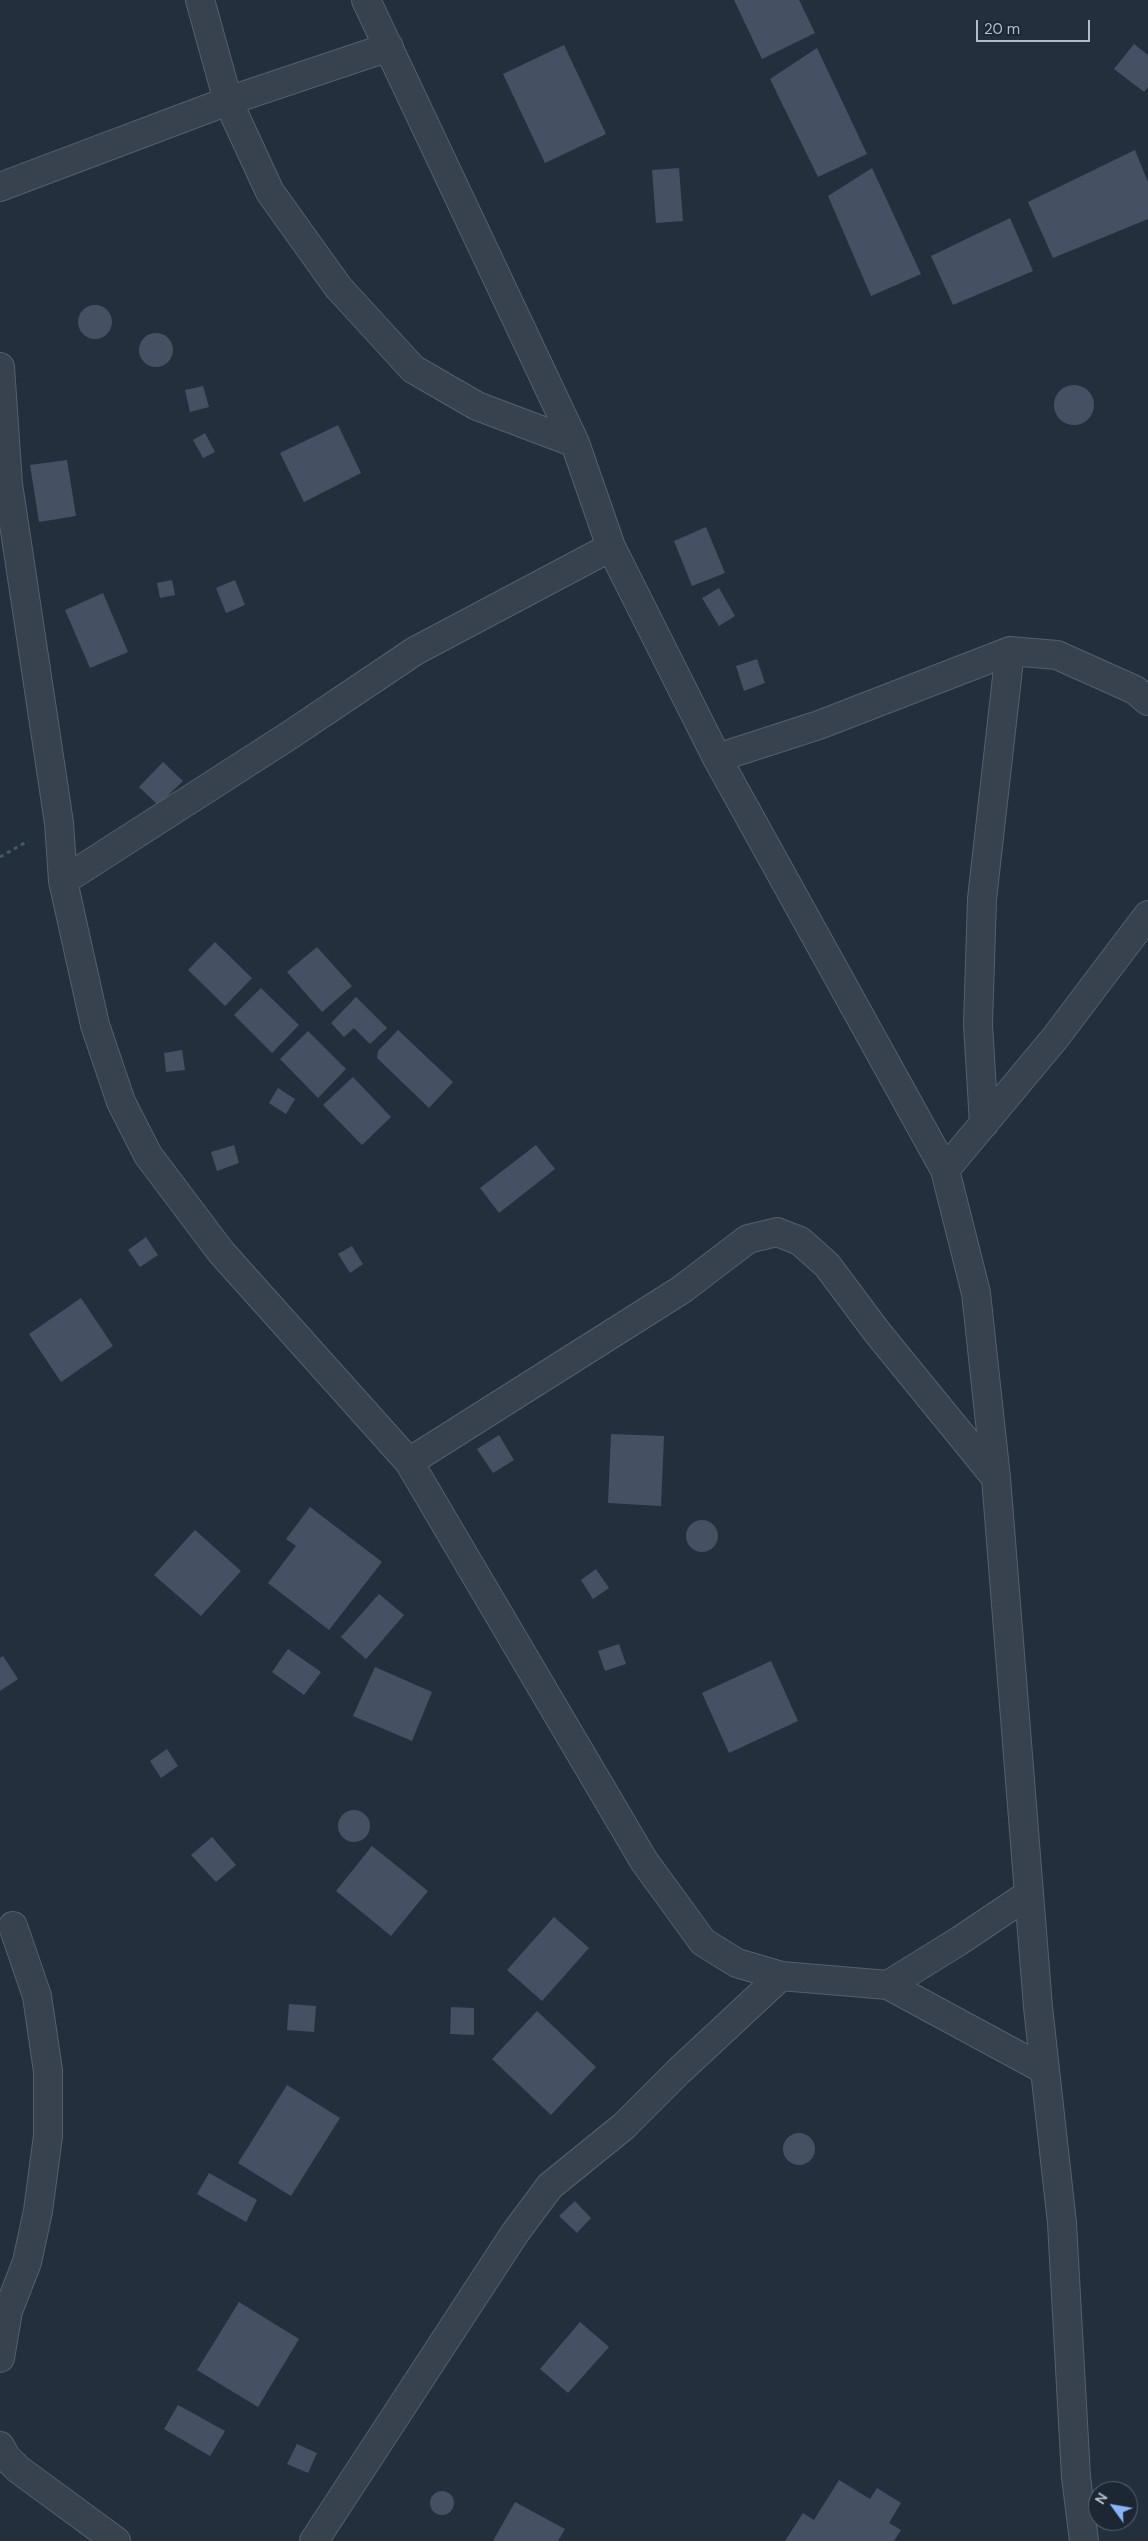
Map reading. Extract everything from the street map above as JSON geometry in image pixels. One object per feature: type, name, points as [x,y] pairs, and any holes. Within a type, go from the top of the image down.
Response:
[{"type":"street","points":[[200,0],[228,102],[270,192],[338,287],[413,368],[477,406],[575,443]]},
{"type":"street","points":[[366,0],[575,443],[611,547],[717,758],[945,1170],[976,1293],[996,1478],[1029,1894],[1045,2070],[1062,2223],[1076,2477],[1084,2541]]},
{"type":"street","points":[[0,187],[228,102],[389,47]]},
{"type":"street","points":[[0,367],[8,484],[58,824],[64,881],[95,1025],[121,1102],[148,1155],[221,1252],[409,1462],[644,1861],[702,1942],[737,1964],[781,1976],[888,1985],[1045,2070]]},
{"type":"street","points":[[64,881],[282,741],[415,650],[611,547]]},
{"type":"street","points":[[717,758],[819,725],[1010,651],[1058,654],[1135,690],[1148,701]]},
{"type":"street","points":[[984,1124],[978,1024],[982,899],[1010,651]]},
{"type":"street","points":[[945,1170],[1055,1038],[1148,915]]},
{"type":"street","points":[[409,1462],[681,1290],[748,1239],[777,1232],[800,1241],[827,1265],[877,1332],[996,1478]]},
{"type":"street","points":[[888,1985],[960,1941],[1029,1894]]},
{"type":"street","points":[[0,2358],[8,2311],[27,2262],[38,2210],[48,2136],[48,2071],[37,1996],[13,1926]]},
{"type":"street","points":[[314,2541],[515,2233],[550,2186],[624,2126],[781,1976]]},
{"type":"street","points":[[0,2446],[6,2457],[18,2469],[116,2541]]},
{"type":"building","points":[[734,0],[799,0],[815,33],[762,59]]},
{"type":"building","points":[[1134,44],[1148,55],[1148,87],[1144,92],[1114,69]]},
{"type":"building","points":[[564,45],[606,134],[545,163],[503,74]]},
{"type":"building","points":[[817,48],[867,154],[818,177],[770,79]]},
{"type":"building","points":[[1135,150],[1148,182],[1148,219],[1053,258],[1028,202]]},
{"type":"building","points":[[679,168],[683,221],[656,223],[652,170]]},
{"type":"building","points":[[872,168],[921,274],[871,296],[828,196]]},
{"type":"building","points":[[1010,218],[1033,271],[953,305],[931,256]]},
{"type":"building","points":[[95,305],[102,306],[107,310],[111,315],[111,329],[107,334],[102,338],[95,339],[88,338],[83,334],[79,329],[78,322],[79,315],[83,310],[88,306]]},
{"type":"building","points":[[156,333],[163,334],[168,338],[172,343],[172,357],[168,362],[163,366],[156,367],[149,366],[144,362],[140,357],[139,350],[140,343],[144,338],[149,334]]},
{"type":"building","points":[[1070,385],[1078,385],[1085,388],[1091,394],[1094,405],[1091,416],[1085,422],[1078,425],[1070,425],[1063,422],[1057,416],[1054,409],[1054,401],[1057,394],[1063,388]]},
{"type":"building","points":[[203,386],[209,407],[190,412],[185,390]]},
{"type":"building","points":[[338,425],[361,473],[304,502],[280,453]]},
{"type":"building","points":[[205,433],[215,452],[203,458],[193,440]]},
{"type":"building","points":[[67,460],[76,516],[39,522],[30,465]]},
{"type":"building","points":[[706,527],[725,573],[692,586],[674,541]]},
{"type":"building","points":[[172,580],[175,595],[160,598],[157,583]]},
{"type":"building","points":[[235,580],[245,605],[226,613],[216,588]]},
{"type":"building","points":[[719,588],[735,616],[719,626],[702,598]]},
{"type":"building","points":[[103,593],[128,652],[90,668],[65,610]]},
{"type":"building","points":[[757,659],[765,683],[744,691],[736,666]]},
{"type":"building","points":[[163,762],[183,781],[158,805],[139,787]]},
{"type":"building","points":[[215,942],[252,978],[225,1006],[188,970]]},
{"type":"building","points":[[317,947],[352,986],[322,1012],[287,972]]},
{"type":"building","points":[[261,988],[299,1025],[272,1053],[234,1015]]},
{"type":"building","points":[[356,997],[387,1028],[370,1044],[354,1028],[344,1037],[331,1023]]},
{"type":"building","points":[[398,1030],[453,1082],[429,1108],[377,1058],[378,1051]]},
{"type":"building","points":[[308,1031],[346,1069],[318,1098],[280,1059]]},
{"type":"building","points":[[182,1050],[185,1070],[166,1072],[164,1053]]},
{"type":"building","points":[[353,1077],[391,1117],[362,1145],[323,1105]]},
{"type":"building","points":[[278,1088],[295,1099],[286,1114],[269,1103]]},
{"type":"building","points":[[234,1145],[239,1163],[217,1171],[211,1152]]},
{"type":"building","points":[[536,1145],[555,1169],[499,1213],[480,1188]]},
{"type":"building","points":[[146,1237],[158,1255],[140,1267],[128,1250]]},
{"type":"building","points":[[352,1246],[363,1264],[350,1273],[338,1254]]},
{"type":"building","points":[[81,1298],[113,1346],[61,1382],[29,1334]]},
{"type":"building","points":[[611,1434],[664,1436],[661,1506],[608,1503]]},
{"type":"building","points":[[499,1435],[514,1460],[493,1473],[477,1449]]},
{"type":"building","points":[[310,1507],[382,1562],[329,1630],[268,1583],[296,1546],[286,1539]]},
{"type":"building","points":[[702,1520],[714,1524],[718,1536],[714,1548],[702,1552],[690,1548],[686,1536],[690,1524]]},
{"type":"building","points":[[195,1530],[241,1571],[201,1616],[154,1575]]},
{"type":"building","points":[[596,1569],[609,1588],[593,1599],[581,1580]]},
{"type":"building","points":[[379,1594],[404,1615],[366,1659],[341,1637]]},
{"type":"building","points":[[619,1644],[626,1664],[605,1671],[598,1651]]},
{"type":"building","points":[[288,1649],[321,1672],[304,1695],[272,1672]]},
{"type":"building","points":[[3,1656],[18,1679],[0,1691],[0,1658]]},
{"type":"building","points":[[771,1661],[798,1721],[729,1753],[702,1693]]},
{"type":"building","points":[[375,1667],[432,1692],[412,1741],[353,1716]]},
{"type":"building","points":[[167,1749],[178,1766],[161,1778],[150,1761]]},
{"type":"building","points":[[354,1810],[366,1814],[370,1826],[366,1838],[354,1842],[342,1838],[338,1826],[342,1814]]},
{"type":"building","points":[[212,1837],[236,1865],[216,1882],[191,1855]]},
{"type":"building","points":[[372,1846],[428,1891],[391,1936],[336,1891]]},
{"type":"building","points":[[554,1917],[589,1948],[542,2001],[507,1970]]},
{"type":"building","points":[[289,2004],[316,2006],[314,2032],[287,2030]]},
{"type":"building","points":[[451,2007],[474,2008],[474,2035],[450,2034]]},
{"type":"building","points":[[537,2011],[596,2067],[551,2115],[492,2059]]},
{"type":"building","points":[[287,2085],[340,2118],[291,2196],[238,2163]]},
{"type":"building","points":[[799,2133],[805,2134],[810,2138],[814,2143],[814,2155],[810,2160],[805,2164],[799,2165],[793,2164],[788,2160],[784,2155],[783,2149],[784,2143],[788,2138],[793,2134]]},
{"type":"building","points":[[209,2173],[257,2200],[246,2222],[197,2194]]},
{"type":"building","points":[[575,2201],[591,2218],[577,2233],[559,2216]]},
{"type":"building","points":[[239,2302],[299,2339],[258,2407],[197,2370]]},
{"type":"building","points":[[580,2322],[609,2347],[568,2393],[540,2369]]},
{"type":"building","points":[[178,2405],[225,2431],[210,2456],[164,2429]]},
{"type":"building","points":[[297,2444],[317,2453],[308,2473],[287,2464]]},
{"type":"building","points":[[839,2480],[870,2499],[877,2488],[901,2503],[889,2523],[901,2530],[894,2541],[785,2541],[803,2513],[814,2520]]},
{"type":"building","points":[[442,2491],[447,2492],[453,2498],[453,2508],[447,2514],[442,2515],[437,2514],[431,2508],[430,2503],[431,2498],[437,2492]]},
{"type":"building","points":[[515,2502],[565,2529],[558,2541],[493,2541]]}]
